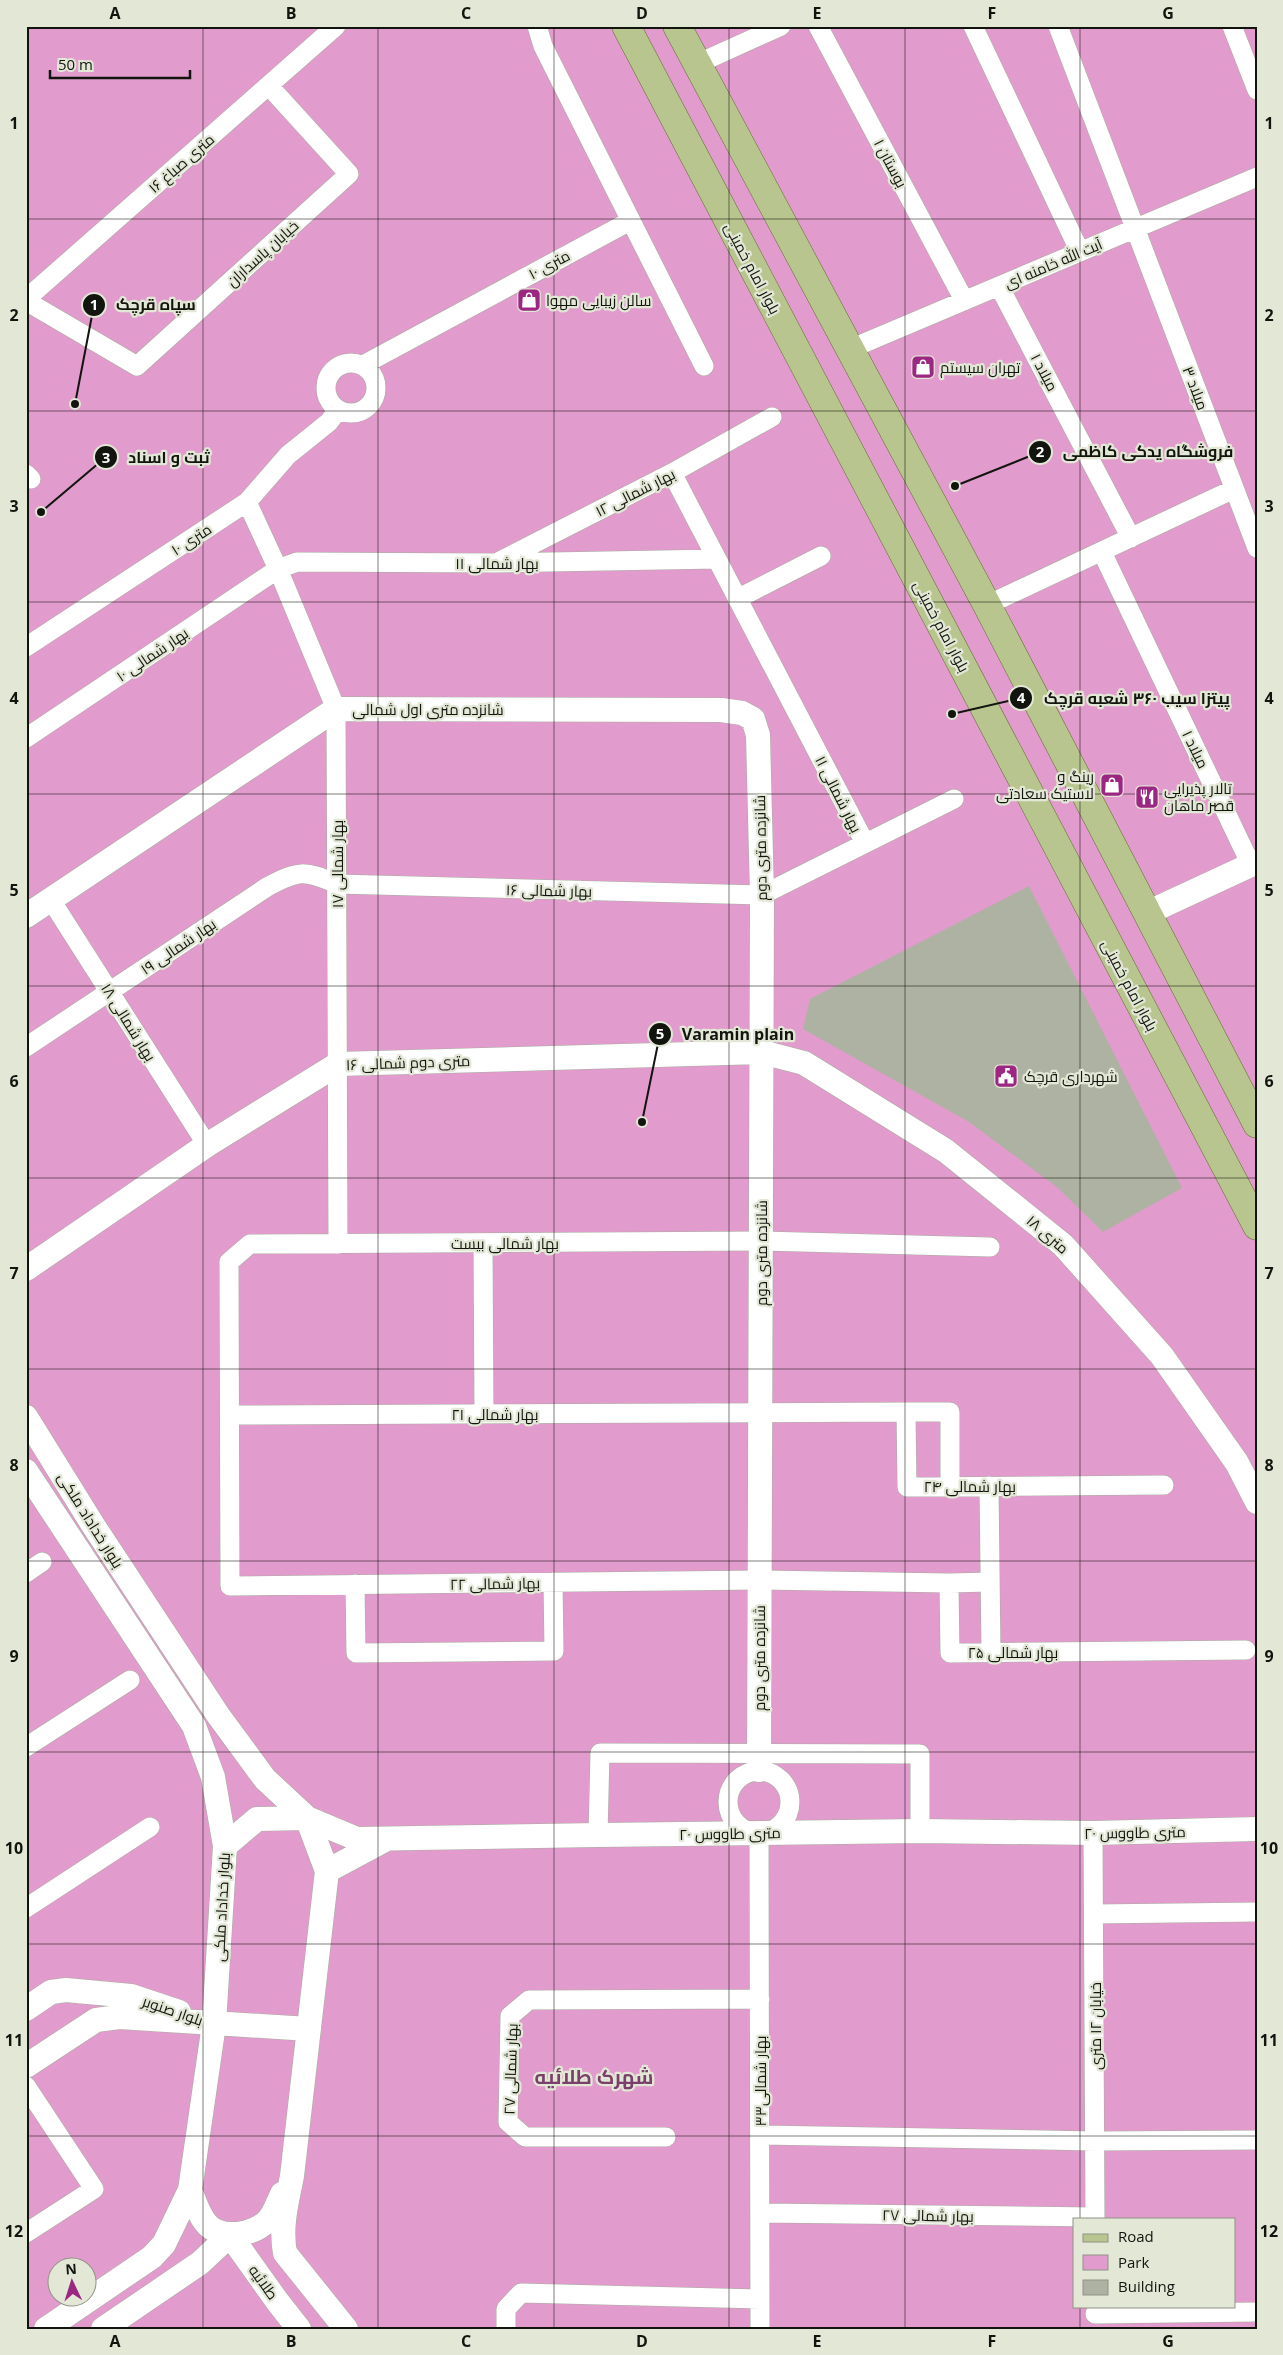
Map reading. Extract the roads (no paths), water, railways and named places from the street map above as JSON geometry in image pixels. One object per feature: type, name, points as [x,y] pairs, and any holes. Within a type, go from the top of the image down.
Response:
[{"type":"main road","name":"بلوار امام خمینی","points":[[626,26],[1257,1226]]},
{"type":"main road","points":[[677,26],[988,605],[1257,1124]]},
{"type":"street","name":"۱۶ متری صباغ","points":[[26,300],[336,26]]},
{"type":"street","points":[[537,26],[543,46],[704,366]]},
{"type":"street","points":[[697,64],[781,26]]},
{"type":"street","name":"بوستان ۱","points":[[818,26],[964,300]]},
{"type":"street","points":[[973,26],[1080,252]]},
{"type":"street","name":"میلاد ۳","points":[[1058,26],[1257,548]]},
{"type":"street","points":[[1232,26],[1257,90]]},
{"type":"street","name":"خیابان پاسداران","points":[[26,300],[137,366],[349,174],[269,86]]},
{"type":"street","name":"آیت الله خامنه ای","points":[[850,349],[1257,177]]},
{"type":"street","name":"۱۰ متری","points":[[363,365],[630,221]]},
{"type":"street","name":"میلاد ۱","points":[[1000,286],[1131,538]]},
{"type":"street","points":[[345,363],[363,365],[374,378],[376,385],[373,400],[368,407],[354,413],[338,410],[327,397],[326,380],[330,372],[345,363]]},
{"type":"street","name":"۱۰ متری","points":[[26,647],[247,502],[288,455],[329,422],[338,410]]},
{"type":"street","name":"بهار شمالی ۱۲","points":[[495,563],[672,473],[772,417]]},
{"type":"street","name":"بهار شمالی ۱۱","points":[[672,473],[865,843]]},
{"type":"street","points":[[988,605],[1234,489]]},
{"type":"street","name":"بهار شمالی ۱۷","points":[[247,502],[278,569],[336,709],[338,1244]]},
{"type":"street","name":"میلاد ۱","points":[[1102,552],[1254,863]]},
{"type":"street","points":[[737,598],[821,556]]},
{"type":"street","name":"بهار شمالی ۱۱","points":[[278,569],[297,562],[495,563],[717,559]]},
{"type":"street","name":"بهار شمالی ۱۰","points":[[26,738],[278,569]]},
{"type":"street","name":"شانزده متری اول شمالی","points":[[26,916],[336,709],[722,710],[742,713],[753,719],[758,735]]},
{"type":"street","name":"شانزده متری دوم","points":[[758,735],[762,895],[759,1762]]},
{"type":"street","points":[[762,895],[954,799]]},
{"type":"street","points":[[1147,913],[1254,863]]},
{"type":"street","name":"بهار شمالی ۱۹","points":[[26,1047],[267,887],[292,874],[312,873],[337,884]]},
{"type":"street","name":"بهار شمالی ۱۶","points":[[337,884],[762,895]]},
{"type":"street","name":"بهار شمالی ۱۸","points":[[51,900],[207,1145]]},
{"type":"street","name":"۱۶ متری دوم شمالی","points":[[26,1269],[207,1145],[338,1064],[762,1052]]},
{"type":"street","name":"۱۸ متری","points":[[762,1052],[804,1063],[946,1151],[1063,1245],[1162,1356],[1237,1463],[1257,1502]]},
{"type":"street","name":"بهار شمالی بیست","points":[[230,1415],[230,1262],[250,1244],[761,1241],[990,1247]]},
{"type":"street","points":[[483,1243],[484,1414]]},
{"type":"street","points":[[760,1412],[950,1412],[950,1486]]},
{"type":"street","name":"بهار شمالی ۲۱","points":[[230,1415],[760,1412]]},
{"type":"street","name":"بهار شمالی ۲۴","points":[[906,1412],[907,1487],[1164,1484]]},
{"type":"street","name":"بهار شمالی ۲۲","points":[[230,1415],[230,1586],[760,1580]]},
{"type":"street","name":"بلوار خداداد ملکی","points":[[26,1417],[93,1525],[218,1715],[265,1779],[307,1818],[327,1871],[292,2176],[283,2224],[285,2253],[346,2329]]},
{"type":"street","name":"بلوار خداداد ملکی","points":[[26,1471],[194,1726],[213,1776],[225,1846],[214,2024],[190,2190],[164,2244],[152,2257],[46,2329]]},
{"type":"street","points":[[989,1486],[991,1652]]},
{"type":"street","points":[[26,1573],[42,1562]]},
{"type":"street","points":[[760,1580],[990,1582]]},
{"type":"street","points":[[355,1584],[356,1653],[554,1651],[553,1582]]},
{"type":"street","name":"بهار شمالی ۲۵","points":[[949,1583],[950,1653],[1246,1650]]},
{"type":"street","points":[[26,1747],[130,1680]]},
{"type":"street","points":[[598,1835],[600,1753],[759,1762],[920,1754],[920,1831]]},
{"type":"street","points":[[759,1762],[781,1780],[788,1790],[790,1802],[788,1814],[781,1824],[771,1831],[759,1833],[747,1831],[737,1824],[730,1814],[728,1802],[730,1790],[737,1780],[759,1762]]},
{"type":"street","name":"۲۰ متری طاووس","points":[[225,1846],[257,1819],[307,1818],[358,1839],[920,1831],[1093,1833],[1254,1831]]},
{"type":"street","points":[[26,1908],[150,1827]]},
{"type":"street","name":"بهار شمالی۳۳","points":[[759,1833],[760,2329]]},
{"type":"street","name":"خیابان ۱۲ متری","points":[[1093,1833],[1095,2218]]},
{"type":"street","points":[[327,1871],[387,1839]]},
{"type":"street","points":[[1094,1914],[1257,1912]]},
{"type":"street","name":"بلوار صنوبر","points":[[26,2009],[51,1992],[66,1990],[131,1996],[214,2024]]},
{"type":"street","name":"بهار شمالی ۲۷","points":[[666,2136],[525,2137],[508,2122],[510,2016],[529,2000],[760,1999]]},
{"type":"street","name":"بلوار صنوبر","points":[[26,2066],[96,2020],[119,2016],[214,2024]]},
{"type":"street","points":[[214,2024],[309,2029]]},
{"type":"street","points":[[26,2086],[94,2189],[26,2234]]},
{"type":"street","points":[[760,2135],[1095,2141],[1257,2140]]},
{"type":"street","points":[[190,2190],[204,2222],[214,2231],[230,2235],[257,2229],[264,2223],[269,2218],[292,2176]]},
{"type":"street","name":"بهار شمالی ۲۷","points":[[760,2212],[1095,2218]]},
{"type":"street","points":[[103,2329],[200,2264],[230,2235]]},
{"type":"street","name":"طلائیه","points":[[230,2235],[299,2329]]},
{"type":"street","points":[[506,2329],[506,2309],[521,2293],[760,2299]]},
{"type":"street","points":[[1095,2316],[1257,2312]]},
{"type":"place","name":"سالن زیبایی مهوا","points":[[529,300]]},
{"type":"place","name":"تهران سیستم","points":[[923,367]]},
{"type":"place","name":"سپاه قرچک","points":[[75,404]]},
{"type":"place","name":"فروشگاه یدکی کاظمی","points":[[955,486]]},
{"type":"place","name":"ثبت و اسناد","points":[[41,512]]},
{"type":"place","name":"پیتزا سیب ۳۶۰ شعبه قرچک","points":[[952,714]]},
{"type":"place","name":"رینگ و لاستیک سعادتی","points":[[1112,785]]},
{"type":"place","name":"تالار پذیرایی قصر ماهان","points":[[1147,797]]},
{"type":"place","name":"شهرداری قرچک","points":[[1006,1076]]},
{"type":"place","name":"Varamin plain","points":[[642,1122]]},
{"type":"district","name":"شهرک طلائیه","points":[[594,2076]]}]
